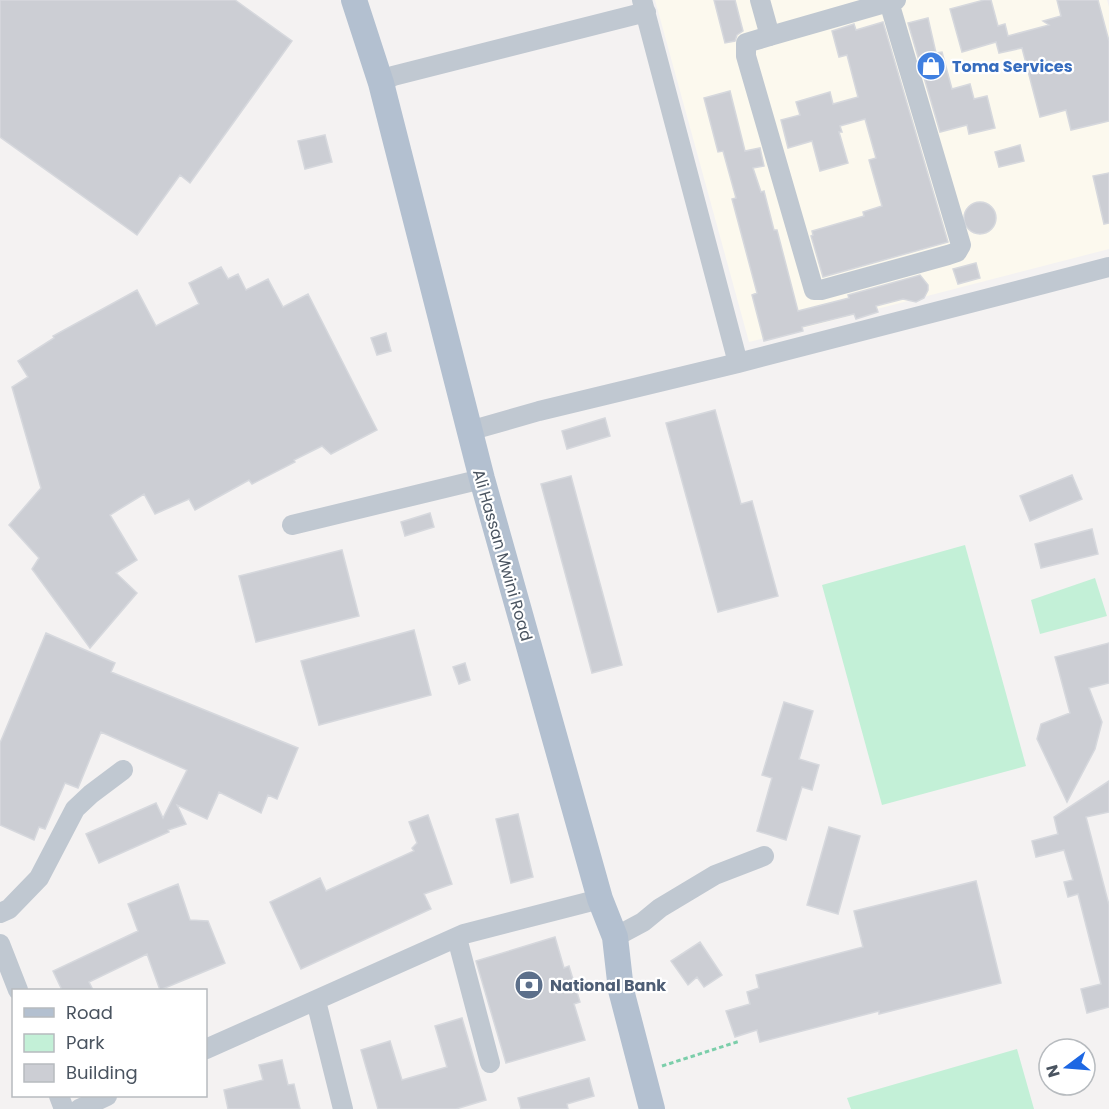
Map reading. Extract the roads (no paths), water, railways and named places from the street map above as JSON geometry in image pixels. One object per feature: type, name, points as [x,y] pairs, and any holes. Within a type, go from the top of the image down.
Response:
[{"type":"main road","name":"Ali Hassan Mwini Road","points":[[354,0],[381,83],[482,479],[600,899],[615,937],[621,990],[652,1109]]},
{"type":"street","points":[[760,0],[770,36]]},
{"type":"street","points":[[893,1],[961,245],[957,252],[948,255],[814,290],[746,56],[746,43],[893,1]]},
{"type":"street","points":[[381,83],[393,76],[644,6],[738,363]]},
{"type":"street","points":[[469,431],[539,411],[738,363],[1109,267]]},
{"type":"street","points":[[292,525],[482,479]]},
{"type":"street","points":[[0,913],[9,909],[39,878],[75,809],[123,770]]},
{"type":"street","points":[[615,937],[644,922],[660,908],[715,874],[764,856]]},
{"type":"street","points":[[207,1049],[457,938],[600,899]]},
{"type":"street","points":[[457,938],[490,1063]]},
{"type":"street","points":[[0,944],[18,989]]},
{"type":"street","points":[[316,1001],[344,1109]]},
{"type":"street","points":[[79,1109],[103,1097]]},
{"type":"place","name":"Toma Services","points":[[931,66]]},
{"type":"place","name":"National Bank","points":[[529,985]]}]
